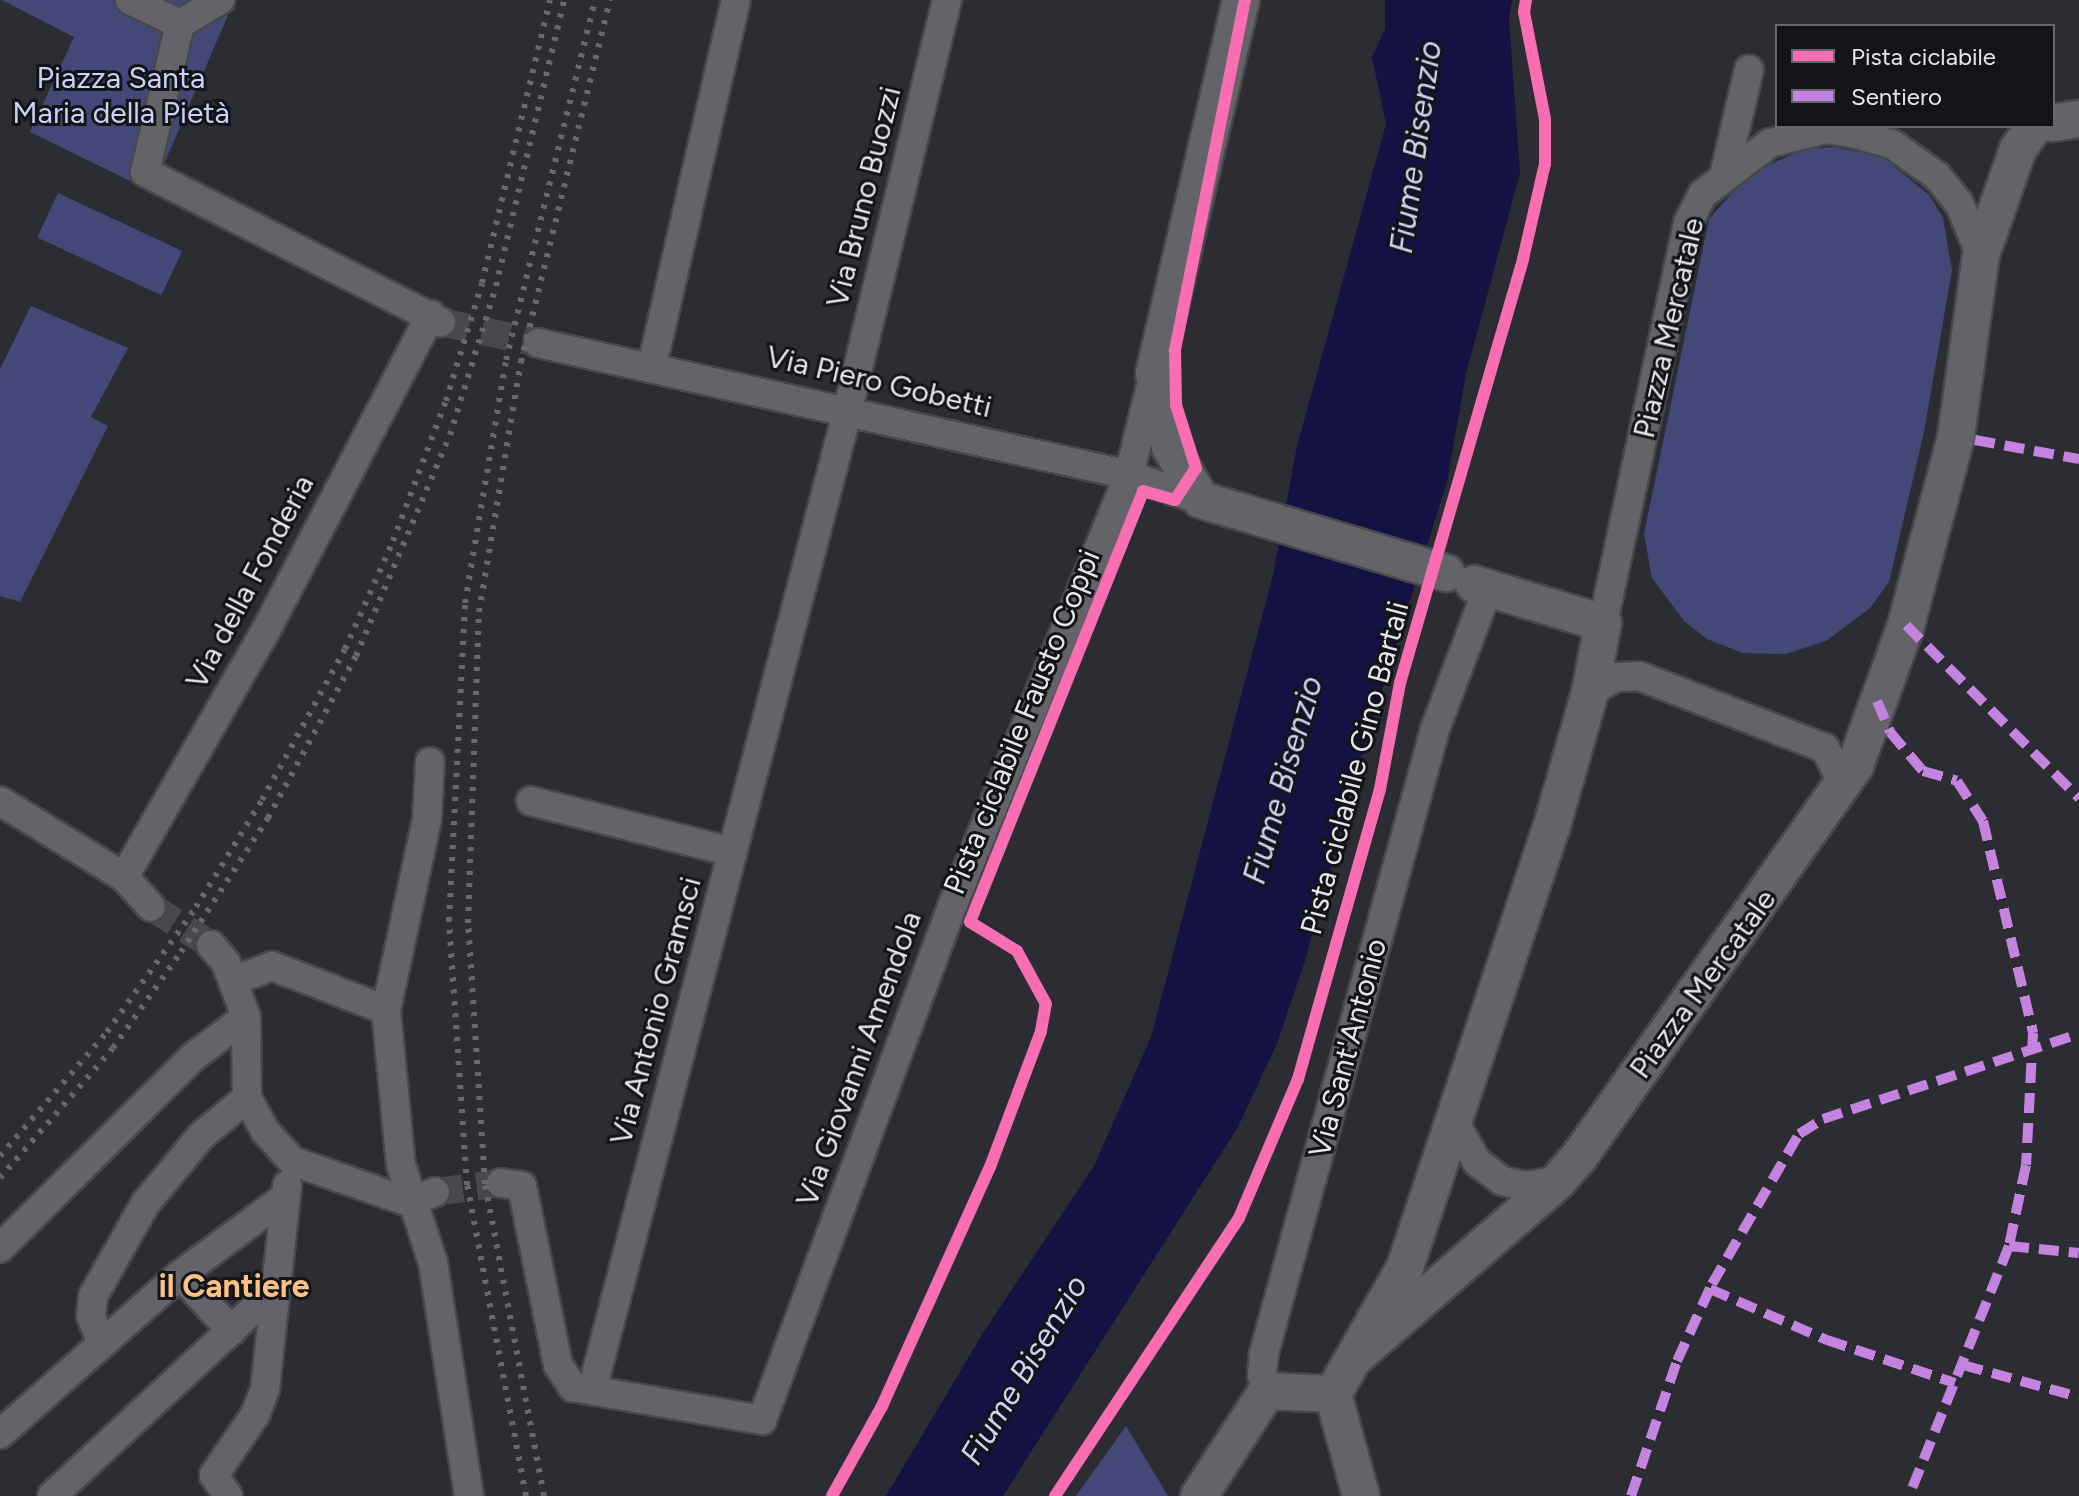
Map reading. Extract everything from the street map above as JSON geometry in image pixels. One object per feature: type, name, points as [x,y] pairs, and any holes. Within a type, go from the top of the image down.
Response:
[{"type":"street","points":[[130,0],[180,24],[220,0]]},
{"type":"street","points":[[652,366],[736,0]]},
{"type":"street","name":"Via Bruno Buozzi","points":[[848,409],[947,0]]},
{"type":"street","points":[[1129,475],[1241,0]]},
{"type":"street","name":"Via della Fonderia","points":[[124,877],[264,634],[308,544],[436,319],[145,172],[180,24]]},
{"type":"street","points":[[1725,172],[1749,70]]},
{"type":"street","points":[[2055,123],[2079,119]]},
{"type":"street","name":"Piazza Mercatale","points":[[1358,1355],[1558,1181],[1748,923],[1855,766],[1906,625],[1965,438],[1981,255],[2018,149],[2034,128]]},
{"type":"street","name":"Piazza Mercatale","points":[[1333,1394],[1358,1355],[1405,1267],[1548,837],[1590,692],[1688,223],[1703,194],[1725,172],[1770,143],[1815,131],[1892,144],[1937,176],[1959,203],[1981,255]]},
{"type":"street","name":"Via Piero Gobetti","points":[[538,343],[848,409],[1129,475],[1201,500]]},
{"type":"street","points":[[1154,373],[1170,447],[1201,500],[1243,510],[1603,623]]},
{"type":"street","name":"Via Antonio Gramsci","points":[[592,1390],[848,409]]},
{"type":"street","name":"Via Giovanni Amendola","points":[[592,1390],[762,1420],[953,904],[1129,475]]},
{"type":"street","name":"Via Sant'Antonio","points":[[1267,1391],[1262,1375],[1264,1353],[1430,744],[1469,582]]},
{"type":"street","points":[[1590,692],[1616,677],[1639,676],[1825,748],[1843,784]]},
{"type":"street","points":[[430,762],[427,819],[386,1010],[422,1197],[469,1496]]},
{"type":"street","points":[[531,801],[733,852]]},
{"type":"street","points":[[1,803],[124,877],[151,907]]},
{"type":"street","points":[[211,945],[233,981],[246,1017],[247,1098],[265,1131],[292,1161],[422,1197]]},
{"type":"street","points":[[233,981],[272,966],[386,1010]]},
{"type":"street","points":[[0,1248],[193,1057],[246,1017]]},
{"type":"street","points":[[101,1341],[91,1316],[93,1296],[145,1204],[201,1136],[247,1098]]},
{"type":"street","points":[[1453,1120],[1472,1155],[1502,1181],[1525,1186],[1558,1181]]},
{"type":"street","points":[[228,1496],[214,1475],[255,1415],[265,1389],[285,1197],[292,1161]]},
{"type":"street","points":[[501,1183],[522,1186],[558,1365],[573,1387],[592,1390]]},
{"type":"street","points":[[0,1434],[101,1341],[180,1275],[285,1197]]},
{"type":"street","points":[[180,1275],[232,1331]]},
{"type":"street","points":[[52,1496],[277,1288]]},
{"type":"street","points":[[1199,1496],[1267,1391],[1333,1394],[1361,1496]]},
{"type":"green space","name":"Piazza Santa Maria della Pietà","points":[[2,0],[229,0],[231,8],[161,171],[167,199],[30,132],[74,37]]},
{"type":"green space","points":[[1834,147],[1883,157],[1930,196],[1943,218],[1952,270],[1924,432],[1889,582],[1870,608],[1826,641],[1785,654],[1743,653],[1707,639],[1684,621],[1652,578],[1644,534],[1709,219],[1750,173],[1805,149]]},
{"type":"green space","points":[[58,193],[182,251],[161,295],[37,237]]},
{"type":"green space","points":[[31,306],[128,348],[91,417],[108,426],[20,602],[0,596],[0,369]]},
{"type":"green space","points":[[1126,1426],[1168,1496],[1076,1496]]},
{"type":"water","name":"Fiume Bisenzio","points":[[1385,0],[1512,0],[1509,19],[1520,173],[1466,374],[1447,482],[1354,779],[1305,961],[1276,1046],[1238,1127],[1003,1496],[886,1496],[983,1333],[1094,1166],[1151,1037],[1273,575],[1297,446],[1386,124],[1372,57],[1385,29]]},
{"type":"tunnel","points":[[441,322],[538,343]]},
{"type":"tunnel","points":[[151,907],[211,945]]},
{"type":"tunnel","points":[[435,1192],[501,1183]]},
{"type":"railway","points":[[0,1156],[107,1032],[196,907],[262,800],[345,649],[393,541],[446,401],[482,283],[550,0]]},
{"type":"railway","points":[[0,1178],[113,1048],[181,952],[268,818],[356,656],[450,435],[496,286],[564,0]]},
{"type":"railway","points":[[526,1496],[467,1185],[449,921],[465,603],[506,360],[595,0]]},
{"type":"railway","points":[[544,1496],[485,1184],[468,923],[479,612],[521,362],[610,0]]},
{"type":"marked path","points":[[1975,440],[2079,459]]},
{"type":"marked path","points":[[1906,625],[2079,798]]},
{"type":"marked path","points":[[1877,701],[1890,732],[1923,771],[1957,781],[1983,821],[2033,1033],[2026,1165],[2009,1246],[1909,1496]]},
{"type":"marked path","points":[[1631,1496],[1677,1361],[1712,1284],[1799,1134],[1823,1119],[2079,1034]]},
{"type":"marked path","points":[[2009,1246],[2079,1253]]},
{"type":"marked path","points":[[1710,1289],[1827,1340],[1955,1383]]},
{"type":"marked path","points":[[1963,1365],[2079,1397]]},
{"type":"cycle path","name":"Pista ciclabile Fausto Coppi","points":[[832,1496],[882,1406],[990,1167],[1041,1031],[1046,1004],[1017,951],[970,922],[1143,491],[1175,500],[1196,468],[1176,405],[1175,350],[1245,0]]},
{"type":"cycle path","name":"Pista ciclabile Gino Bartali","points":[[1055,1496],[1239,1218],[1298,1079],[1380,789],[1400,683],[1523,259],[1545,164],[1545,119],[1524,12],[1526,0]]},
{"type":"district","name":"il Cantiere","points":[[234,1286]]}]
